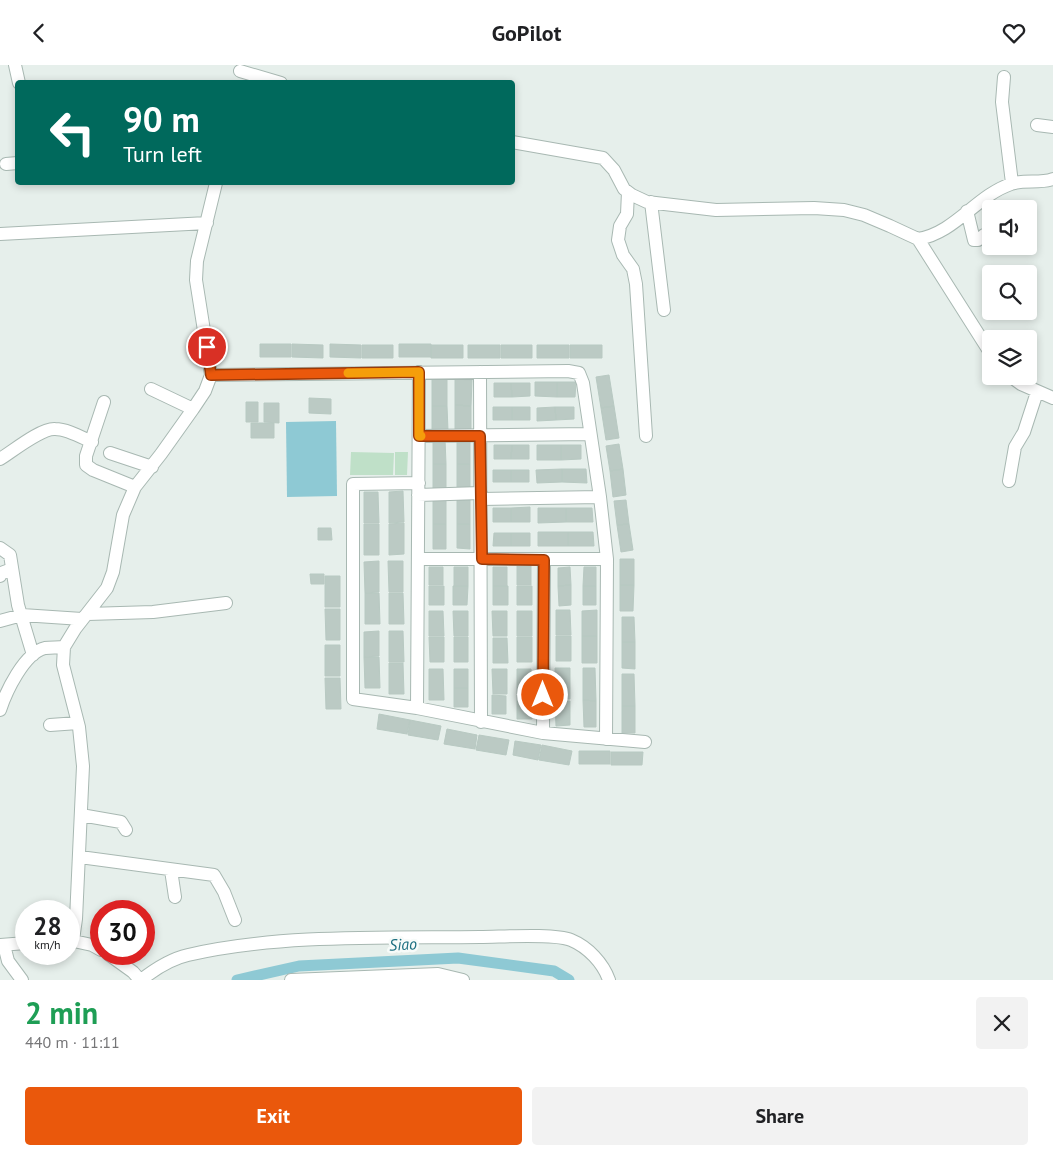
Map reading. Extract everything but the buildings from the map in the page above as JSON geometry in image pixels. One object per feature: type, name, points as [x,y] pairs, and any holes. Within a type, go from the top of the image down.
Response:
[{"type":"street","points":[[15,65],[18,80]]},
{"type":"street","points":[[240,73],[269,80]]},
{"type":"street","points":[[1004,77],[1002,102],[1012,183]]},
{"type":"street","points":[[1037,125],[1053,127]]},
{"type":"street","points":[[515,143],[603,158],[608,162],[628,192],[651,202],[716,210],[814,208],[844,210],[864,215],[918,239],[931,237],[943,231],[989,195],[1012,183],[1052,181]]},
{"type":"street","points":[[75,900],[80,857],[83,766],[78,723],[64,676],[64,647],[107,588],[113,572],[123,515],[135,487],[152,467],[193,409],[211,375],[196,280],[197,261],[216,185]]},
{"type":"street","points":[[628,192],[627,214],[620,227],[618,240],[623,255],[632,269],[636,284],[646,436]]},
{"type":"street","points":[[651,202],[664,310]]},
{"type":"street","points":[[967,211],[974,240],[978,240],[982,237]]},
{"type":"street","points":[[0,234],[207,223]]},
{"type":"street","points":[[918,239],[982,340]]},
{"type":"street","points":[[211,375],[568,371],[579,373],[583,383],[607,559],[606,739]]},
{"type":"street","points":[[417,708],[419,372]]},
{"type":"street","points":[[480,372],[481,722]]},
{"type":"street","points":[[1025,385],[1053,399]]},
{"type":"street","points":[[151,389],[193,409]]},
{"type":"street","points":[[1009,481],[1015,447],[1024,432],[1037,392]]},
{"type":"street","points":[[104,402],[86,456],[86,465],[93,470],[135,487]]},
{"type":"street","points":[[0,459],[43,431],[52,429],[64,431],[92,442]]},
{"type":"street","points":[[419,436],[590,434]]},
{"type":"street","points":[[110,453],[152,467]]},
{"type":"street","points":[[600,497],[481,496],[354,484],[353,699],[417,708],[543,733],[646,742]]},
{"type":"street","points":[[0,548],[10,555],[18,605],[33,655]]},
{"type":"street","points":[[418,559],[607,559]]},
{"type":"street","points":[[543,733],[544,560]]},
{"type":"street","points":[[0,576],[1,573],[12,569]]},
{"type":"street","points":[[0,621],[22,615],[85,616],[153,612],[226,603]]},
{"type":"street","points":[[0,710],[9,686],[33,655],[44,648],[64,647]]},
{"type":"street","points":[[50,725],[78,723]]},
{"type":"street","points":[[81,815],[120,823],[126,830]]},
{"type":"street","points":[[80,857],[214,875],[224,892],[235,919]]},
{"type":"street","points":[[172,870],[175,897]]},
{"type":"street","points":[[123,965],[141,980],[159,967],[186,955],[244,945],[362,939],[538,937],[570,939],[594,955],[609,980]]},
{"type":"street","points":[[15,944],[2,945],[8,961],[22,980]]},
{"type":"street","points":[[291,980],[438,974],[463,980]]},
{"type":"green space","points":[[351,452],[394,453],[393,475],[350,475]]},
{"type":"green space","points":[[395,452],[408,452],[407,475],[395,475]]},
{"type":"water","points":[[336,421],[337,496],[287,497],[286,422]]},
{"type":"waterway","name":"Siao","points":[[237,980],[299,966],[458,958],[554,971],[569,980]]},
{"type":"slow traffic","points":[[348,373],[419,372],[419,436],[421,436]]},
{"type":"route","points":[[207,347],[211,375],[419,372],[419,436],[480,436],[482,559],[544,560],[543,695]]}]
